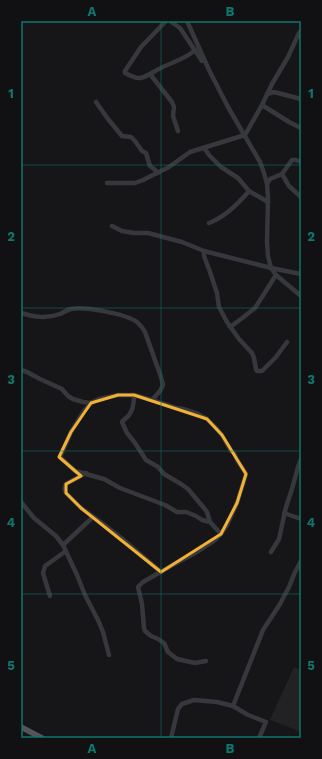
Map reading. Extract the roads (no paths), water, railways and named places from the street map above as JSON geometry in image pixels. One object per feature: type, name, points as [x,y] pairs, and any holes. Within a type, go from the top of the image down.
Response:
[{"type":"main road","points":[[22,729],[42,738]]},
{"type":"street","points":[[166,21],[141,47],[124,72],[133,77],[140,78],[191,54],[195,50]]},
{"type":"street","points":[[170,21],[180,28],[209,70]]},
{"type":"street","points":[[180,28],[188,23],[209,70],[228,107],[260,162],[267,184],[267,242],[271,268],[276,275],[301,296]]},
{"type":"street","points":[[107,183],[135,183],[158,173],[177,162],[190,152],[245,135],[301,31]]},
{"type":"street","points":[[150,74],[172,102],[174,107],[173,116],[178,131]]},
{"type":"street","points":[[267,94],[274,92],[301,99]]},
{"type":"street","points":[[96,102],[122,136],[131,137],[146,153],[150,166],[158,173]]},
{"type":"street","points":[[262,105],[301,128]]},
{"type":"street","points":[[204,148],[208,155],[221,167],[238,178],[249,191],[268,202]]},
{"type":"street","points":[[267,184],[271,179],[282,174],[292,160],[301,162]]},
{"type":"street","points":[[282,174],[289,186],[301,197]]},
{"type":"street","points":[[208,223],[234,207],[249,191]]},
{"type":"street","points":[[112,226],[134,233],[148,233],[182,242],[204,251],[301,274]]},
{"type":"street","points":[[204,251],[204,256],[217,293],[219,307],[230,327],[252,353],[257,371],[262,371],[287,342]]},
{"type":"street","points":[[230,327],[255,308],[276,275]]},
{"type":"street","points":[[21,313],[43,318],[52,317],[78,308],[121,315],[137,322],[145,332],[163,382],[160,391],[152,400]]},
{"type":"street","points":[[21,370],[62,389],[73,399],[91,403]]},
{"type":"street","points":[[206,661],[195,663],[176,659],[168,652],[164,643],[145,632],[142,604],[138,587],[195,553],[221,534],[227,525],[237,503],[245,472],[222,435],[207,419],[198,414],[183,408],[176,408],[134,395],[118,394],[99,399],[91,403],[84,411],[71,432],[60,457],[75,471],[104,479],[120,488],[166,505],[177,512],[186,512],[202,520],[210,522]]},
{"type":"street","points":[[134,395],[131,412],[122,422],[127,433],[146,460],[158,467],[164,474],[188,489],[207,512],[210,522],[221,534]]},
{"type":"street","points":[[271,552],[280,539],[284,513],[301,459]]},
{"type":"street","points":[[86,474],[69,482],[65,487],[65,490],[81,508],[120,537],[161,572]]},
{"type":"street","points":[[21,502],[34,518],[56,536],[63,545],[85,595],[98,620],[109,654]]},
{"type":"street","points":[[284,513],[301,519]]},
{"type":"street","points":[[63,545],[93,517]]},
{"type":"street","points":[[50,596],[43,573],[45,566],[66,552]]},
{"type":"street","points":[[233,706],[263,630],[280,604],[301,561]]},
{"type":"street","points":[[171,738],[178,709],[182,704],[194,700],[217,702],[233,706],[266,722],[260,738]]}]
